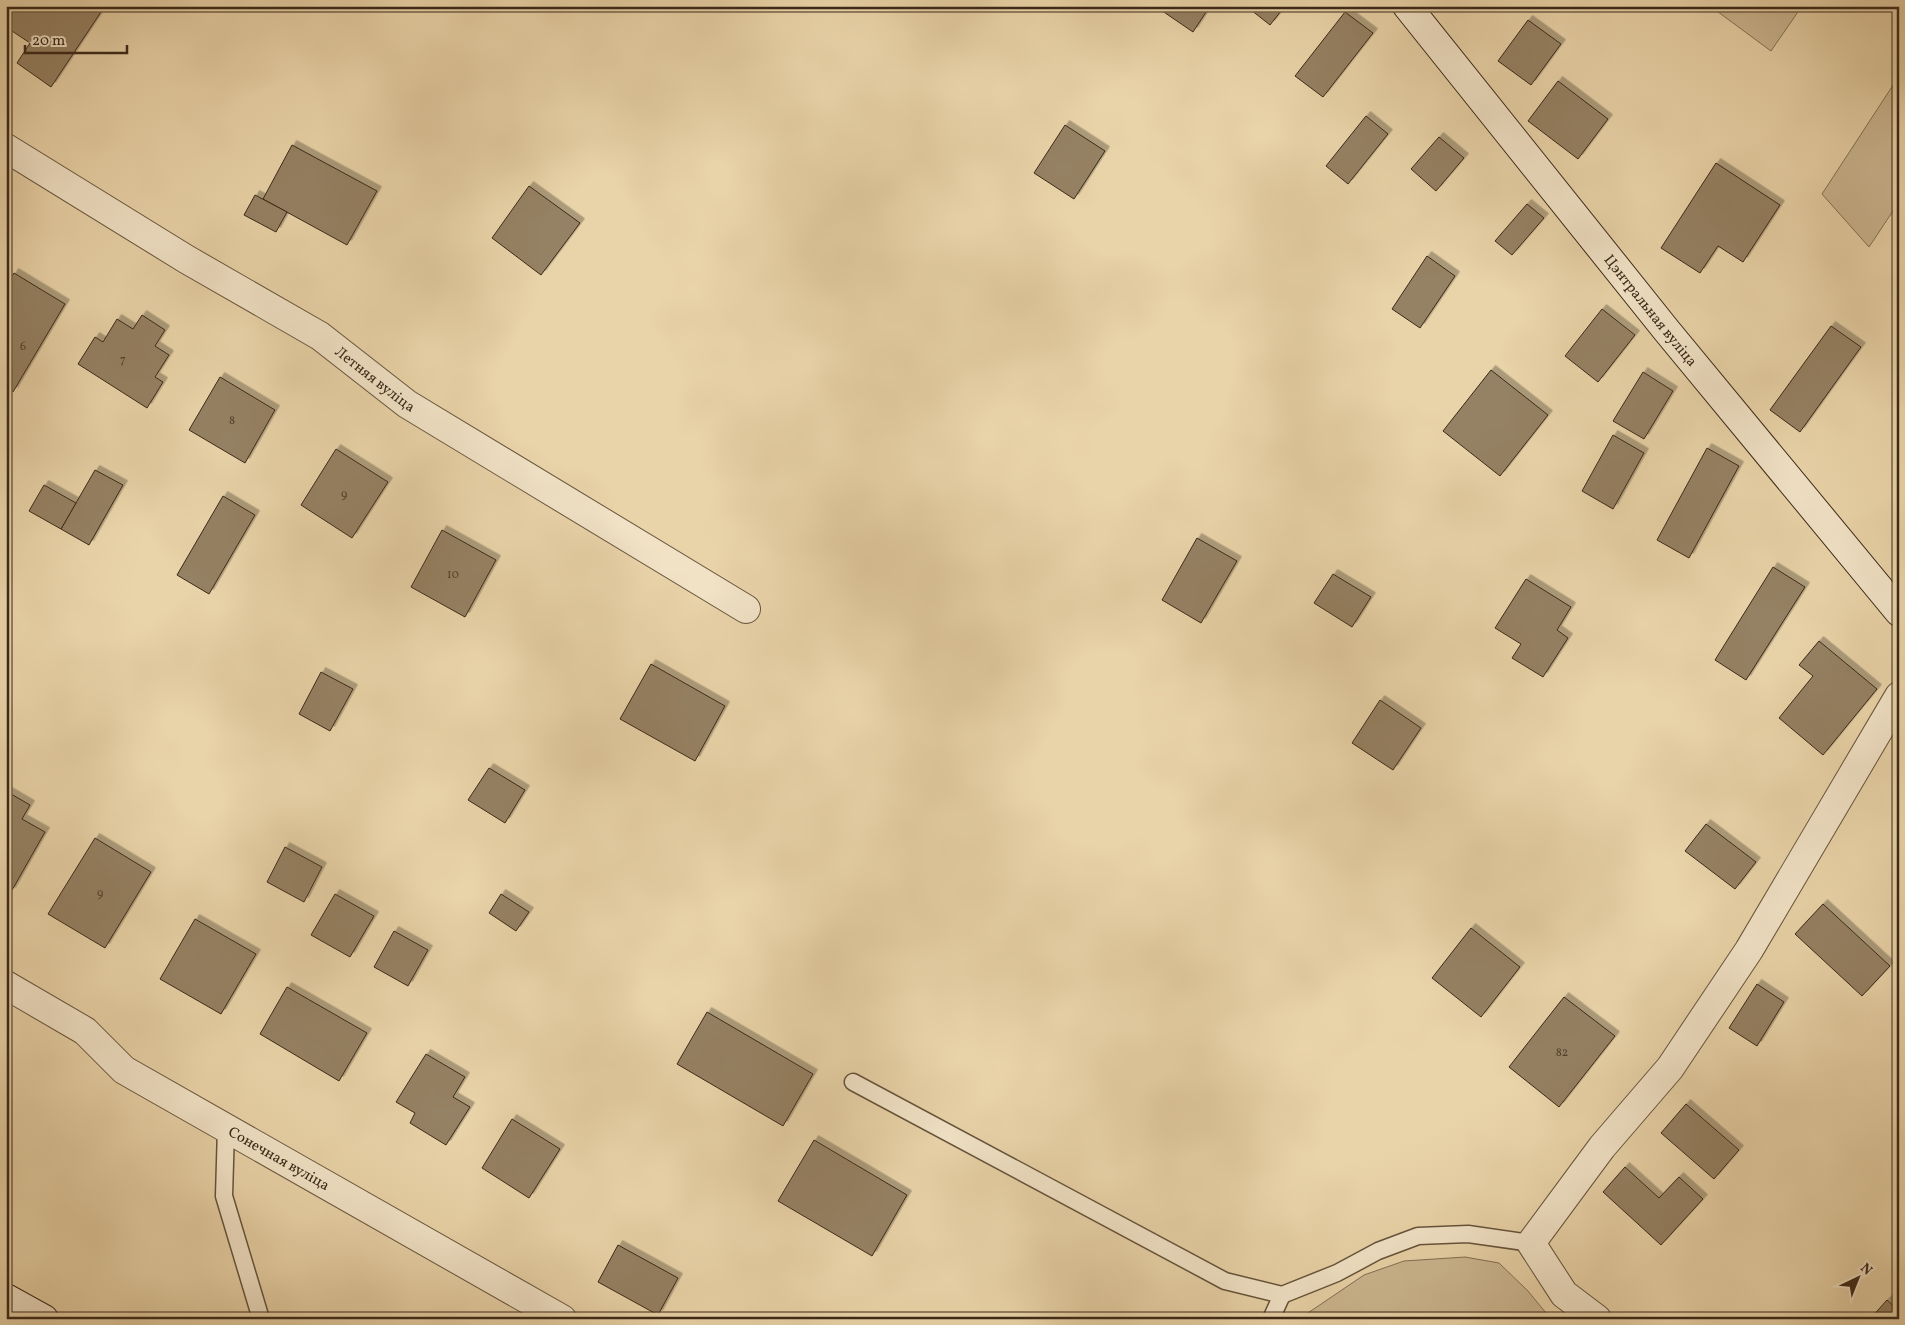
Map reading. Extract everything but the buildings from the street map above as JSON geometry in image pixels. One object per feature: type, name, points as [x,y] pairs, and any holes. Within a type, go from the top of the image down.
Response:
[{"type":"street","name":"Цэнтральная вуліца","points":[[1407,6],[1667,331],[1899,612]]},
{"type":"street","name":"Летняя вуліца","points":[[6,148],[186,259],[320,336],[407,404],[746,609]]},
{"type":"street","points":[[1597,1319],[1564,1294],[1531,1243],[1602,1147],[1670,1068],[1749,950],[1899,696]]},
{"type":"street","name":"Сонечная вуліца","points":[[6,985],[85,1031],[124,1070],[562,1319]]},
{"type":"street","points":[[6,1298],[44,1319]]},
{"type":"lane","points":[[853,1082],[1225,1281],[1282,1295],[1336,1273],[1378,1251],[1418,1236],[1468,1234],[1531,1243]]},
{"type":"lane","points":[[226,1128],[224,1196],[261,1319]]},
{"type":"lane","points":[[1270,1319],[1282,1295]]},
{"type":"shaded area","points":[[1710,6],[1802,6],[1771,51]]},
{"type":"shaded area","points":[[1899,76],[1899,202],[1869,247],[1822,194]]},
{"type":"shaded area","points":[[1465,1257],[1499,1263],[1528,1291],[1551,1319],[1299,1319],[1364,1275],[1404,1261]]}]
